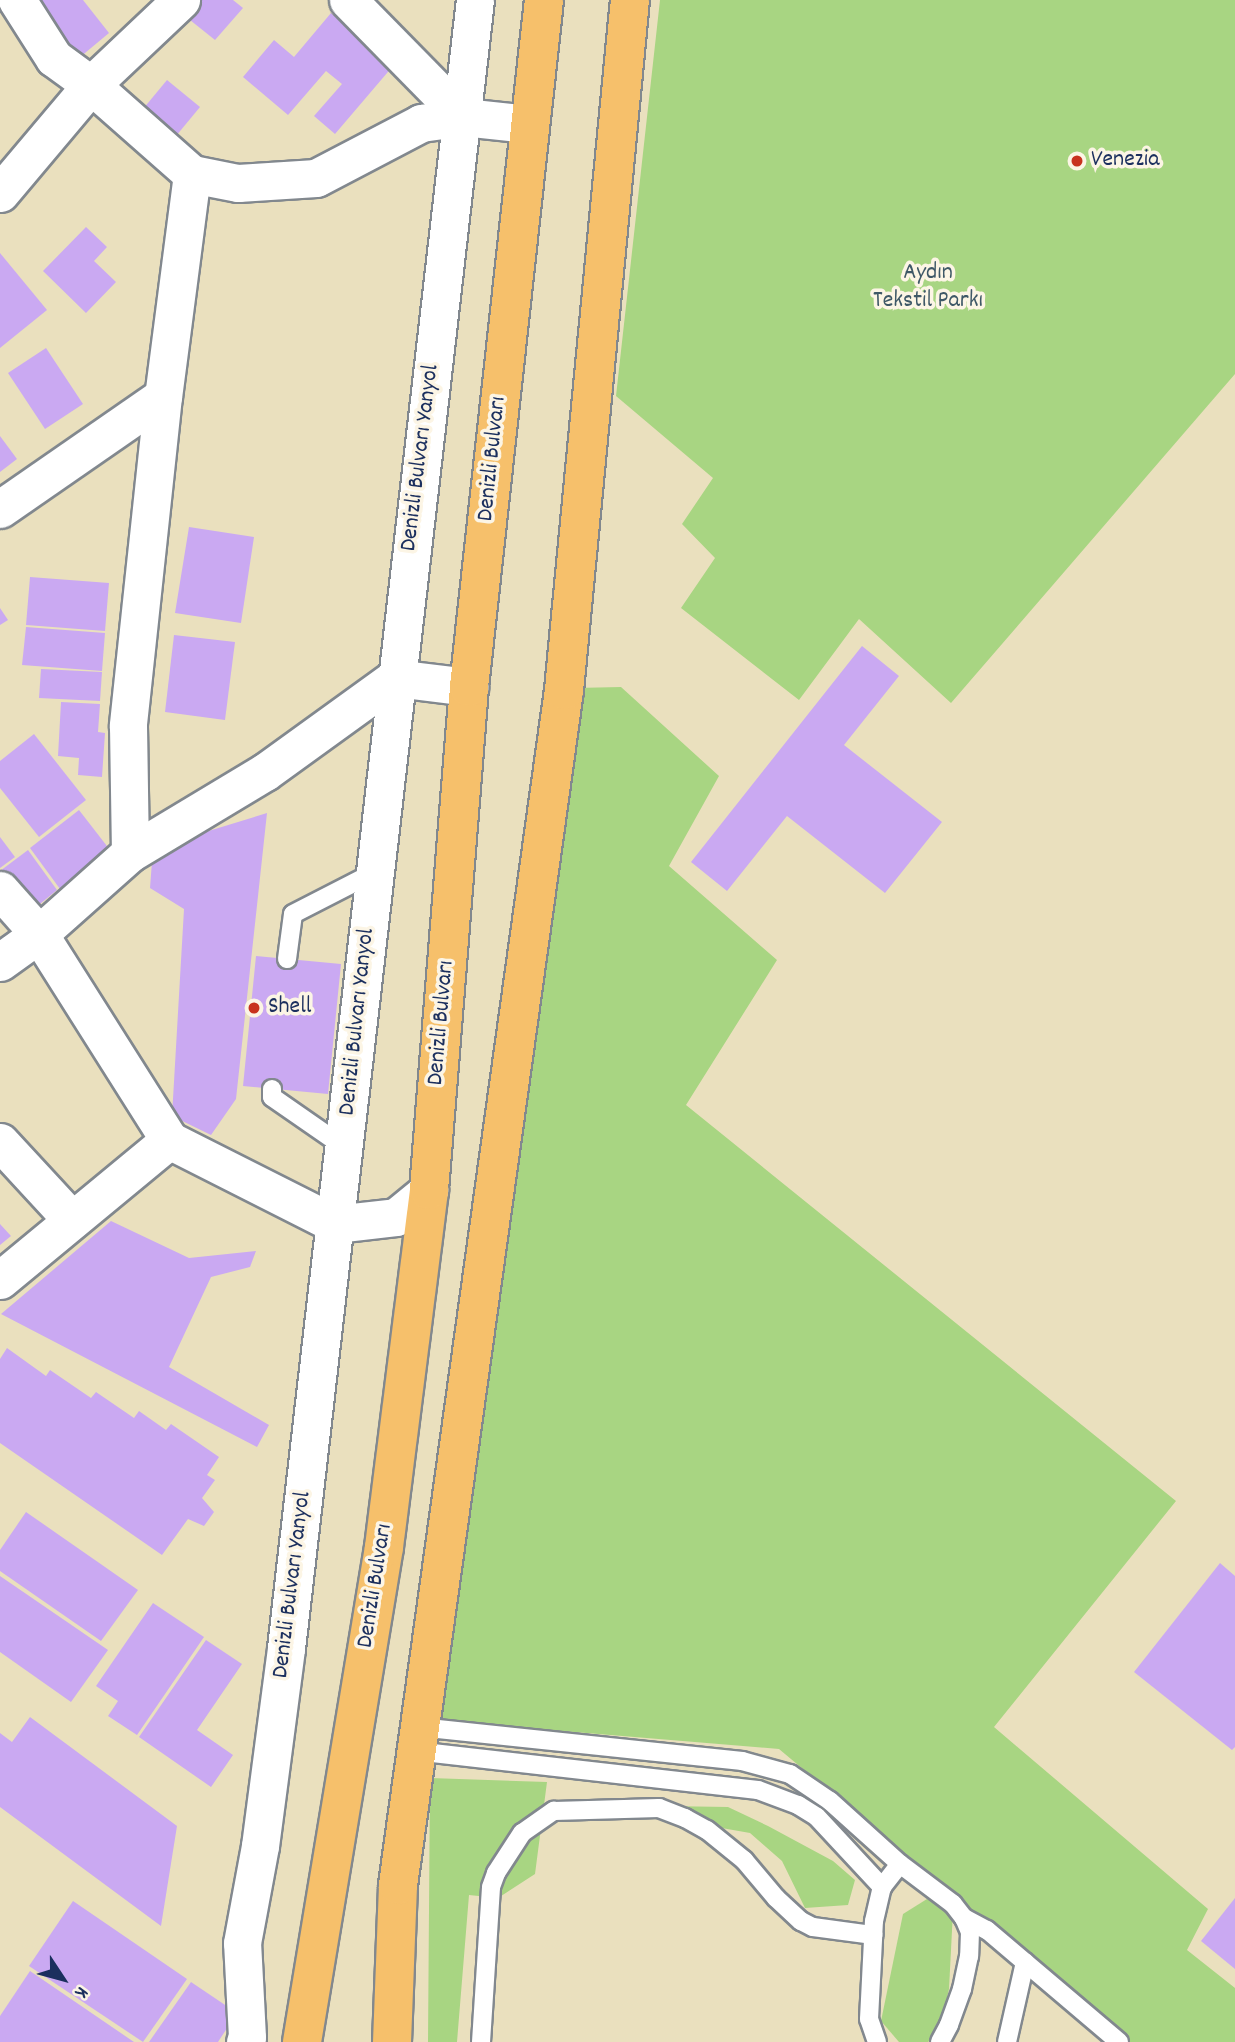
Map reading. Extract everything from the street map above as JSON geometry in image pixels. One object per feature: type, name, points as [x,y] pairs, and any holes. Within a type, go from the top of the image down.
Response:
[{"type":"highway","name":"Denizli Bulvarı","points":[[302,2042],[384,1547],[429,1190],[469,687],[544,0]]},
{"type":"highway","points":[[392,2042],[398,1885],[564,690],[630,0]]},
{"type":"street","points":[[17,0],[54,58],[91,85],[192,174],[238,183],[316,178],[421,122],[463,117],[529,124]]},
{"type":"street","points":[[0,193],[91,85],[181,0]]},
{"type":"street","points":[[348,0],[463,117]]},
{"type":"street","name":"Denizli Bulvarı Yanyol","points":[[244,2042],[247,2037],[242,1943],[260,1846],[272,1754],[475,0]]},
{"type":"street","points":[[130,853],[128,726],[163,396],[192,174]]},
{"type":"street","points":[[0,509],[163,396]]},
{"type":"street","points":[[0,962],[40,934],[130,853],[265,772],[395,678],[469,687]]},
{"type":"street","points":[[0,890],[40,934],[169,1140],[335,1224],[396,1217],[429,1190]]},
{"type":"street","points":[[0,1280],[169,1140]]},
{"type":"street","points":[[0,1142],[72,1220]]},
{"type":"lane","points":[[288,959],[293,914],[374,872]]},
{"type":"lane","points":[[272,1088],[272,1097],[344,1147]]},
{"type":"lane","points":[[417,1739],[742,1761],[790,1774],[830,1801],[900,1864],[953,1904],[964,1918],[970,1932],[969,1955],[958,2001],[940,2042]]},
{"type":"lane","points":[[417,1739],[758,1790],[798,1805],[817,1817],[882,1887]]},
{"type":"lane","points":[[481,2042],[491,1886],[496,1873],[522,1833],[554,1811],[648,1808],[685,1818],[707,1830],[744,1860],[776,1898],[801,1921],[813,1927],[873,1935]]},
{"type":"lane","points":[[877,2042],[869,2019],[873,1935],[882,1887],[900,1864]]},
{"type":"lane","points":[[964,1918],[987,1930],[1025,1962],[1098,2034],[1119,2042]]},
{"type":"lane","points":[[1007,2042],[1025,1962]]},
{"type":"green space","name":"Aydın Tekstil Parkı","points":[[660,0],[1235,0],[1235,374],[951,703],[859,619],[799,700],[681,608],[715,558],[682,524],[713,478],[616,396]]},
{"type":"green space","points":[[621,687],[719,776],[669,866],[777,960],[686,1105],[1176,1501],[994,1727],[1208,1909],[1187,1950],[1235,1988],[1235,2042],[1130,2042],[779,1749],[440,1721],[575,688]]},
{"type":"green space","points":[[430,1778],[547,1782],[535,1874],[498,1898],[469,1895],[457,2042],[428,2042]]},
{"type":"green space","points":[[665,1806],[728,1807],[833,1861],[855,1880],[848,1905],[805,1908],[782,1861],[750,1833],[682,1821]]},
{"type":"green space","points":[[927,1899],[953,1911],[949,1989],[939,2033],[928,2042],[899,2042],[881,2021],[903,1914]]},
{"type":"building","points":[[33,0],[83,0],[109,33],[79,58]]},
{"type":"building","points":[[199,0],[233,0],[243,8],[215,40],[185,16]]},
{"type":"building","points":[[331,13],[393,66],[335,134],[314,116],[342,84],[326,71],[288,115],[243,77],[274,40],[294,57]]},
{"type":"building","points":[[167,80],[200,107],[176,136],[143,109]]},
{"type":"building","points":[[86,227],[107,247],[94,261],[116,282],[86,313],[43,271]]},
{"type":"building","points":[[0,253],[47,310],[0,348]]},
{"type":"building","points":[[46,348],[83,404],[45,429],[8,373]]},
{"type":"building","points":[[0,436],[17,459],[0,472]]},
{"type":"building","points":[[189,527],[254,537],[241,623],[175,613]]},
{"type":"building","points":[[30,577],[109,583],[105,631],[26,625]]},
{"type":"building","points":[[0,608],[8,620],[0,625]]},
{"type":"building","points":[[26,627],[105,633],[102,671],[22,665]]},
{"type":"building","points":[[174,635],[235,642],[225,720],[165,712]]},
{"type":"building","points":[[862,646],[899,676],[844,745],[942,822],[885,893],[787,816],[727,891],[691,862]]},
{"type":"building","points":[[41,669],[102,672],[100,701],[39,698]]},
{"type":"building","points":[[61,702],[100,704],[98,732],[105,733],[102,777],[78,775],[79,758],[58,756]]},
{"type":"building","points":[[34,734],[86,800],[39,837],[0,788],[0,761]]},
{"type":"building","points":[[79,810],[110,850],[60,889],[30,848]]},
{"type":"building","points":[[267,813],[236,1099],[211,1135],[172,1116],[184,909],[150,888],[153,848]]},
{"type":"building","points":[[0,837],[15,857],[0,868]]},
{"type":"building","points":[[28,850],[57,890],[29,913],[0,875],[0,871]]},
{"type":"building","points":[[256,956],[341,964],[328,1094],[243,1086]]},
{"type":"building","points":[[111,1221],[189,1258],[256,1251],[250,1267],[211,1277],[169,1367],[269,1425],[257,1447],[1,1314]]},
{"type":"building","points":[[0,1224],[11,1236],[0,1245]]},
{"type":"building","points":[[7,1348],[46,1376],[50,1370],[91,1398],[96,1392],[134,1418],[139,1411],[166,1430],[171,1424],[219,1457],[207,1475],[215,1480],[202,1498],[214,1512],[204,1526],[188,1519],[162,1555],[0,1443],[0,1359]]},
{"type":"building","points":[[26,1512],[138,1590],[101,1641],[0,1571],[0,1550]]},
{"type":"building","points":[[1220,1563],[1235,1576],[1235,1747],[1232,1750],[1134,1672]]},
{"type":"building","points":[[0,1576],[108,1650],[71,1702],[0,1652]]},
{"type":"building","points":[[153,1603],[204,1637],[137,1735],[108,1716],[118,1701],[96,1686]]},
{"type":"building","points":[[206,1640],[242,1664],[197,1730],[233,1755],[211,1787],[139,1737]]},
{"type":"building","points":[[30,1717],[177,1826],[161,1926],[0,1807],[0,1733],[12,1742]]},
{"type":"building","points":[[1235,1898],[1235,1969],[1201,1941]]},
{"type":"building","points":[[73,1901],[187,1979],[143,2042],[29,1966]]},
{"type":"building","points":[[30,1971],[134,2042],[0,2042],[0,2016]]},
{"type":"building","points":[[191,1982],[237,2013],[218,2042],[149,2042]]},
{"type":"place","name":"Venezia","points":[[1077,161]]},
{"type":"place","name":"Shell","points":[[254,1008]]}]
